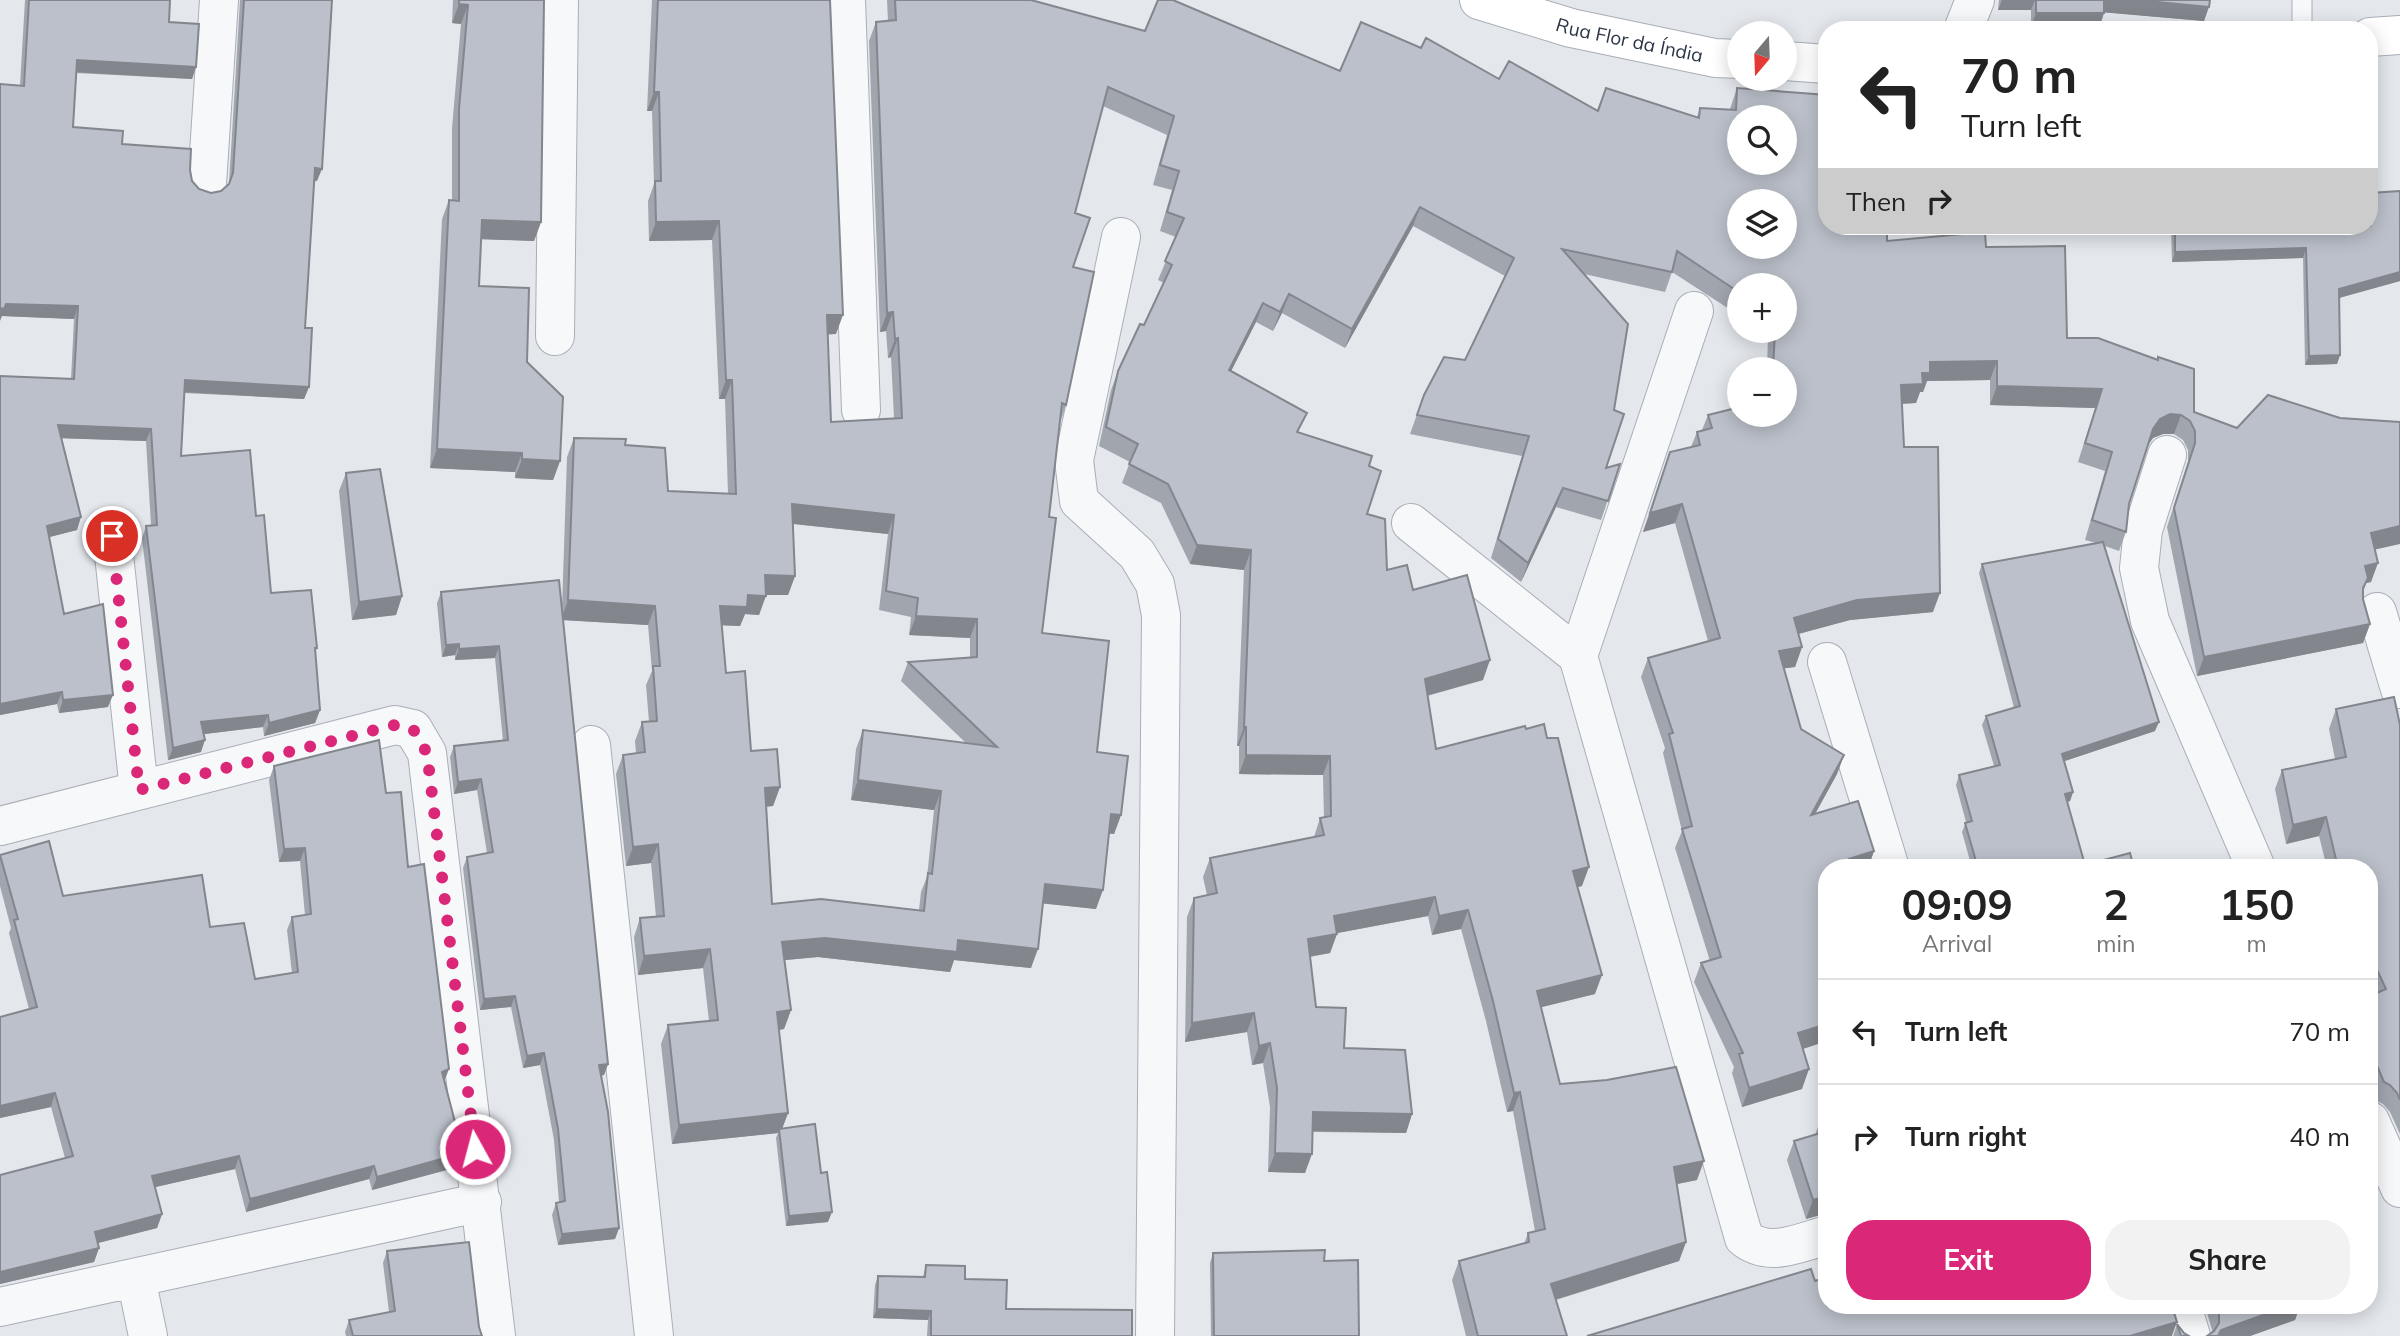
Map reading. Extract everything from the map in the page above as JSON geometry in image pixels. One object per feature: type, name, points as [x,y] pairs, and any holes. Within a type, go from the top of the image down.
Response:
[{"type":"street","points":[[207,184],[219,0]]},
{"type":"street","points":[[555,337],[559,0]]},
{"type":"street","points":[[846,0],[861,410]]},
{"type":"street","name":"Rua Flor da Índia","points":[[1479,0],[1571,29],[1727,58]]},
{"type":"street","points":[[1967,21],[1975,0]]},
{"type":"street","points":[[2378,36],[2400,35]]},
{"type":"street","points":[[1797,62],[1818,63]]},
{"type":"street","points":[[1121,236],[1074,460],[1079,501],[1137,554],[1155,583],[1161,615],[1155,1336]]},
{"type":"street","points":[[1694,311],[1578,656],[1744,1238],[1755,1247],[1776,1249],[1818,1237]]},
{"type":"street","points":[[2167,455],[2143,530],[2139,568],[2150,621],[2252,859]]},
{"type":"street","points":[[1411,523],[1578,656]]},
{"type":"street","points":[[112,536],[139,790]]},
{"type":"street","points":[[2377,612],[2400,689]]},
{"type":"street","points":[[1827,662],[1886,859]]},
{"type":"street","points":[[0,826],[395,725],[413,729],[427,753],[496,1336]]},
{"type":"street","points":[[591,745],[654,1336]]},
{"type":"street","points":[[2378,1139],[2400,1188]]},
{"type":"street","points":[[0,1307],[482,1202]]},
{"type":"street","points":[[136,1278],[148,1336]]},
{"type":"street","points":[[2184,1314],[2191,1336]]},
{"type":"lane","points":[[2302,0],[2302,21]]},
{"type":"building","points":[[29,0],[170,0],[169,22],[199,24],[196,67],[77,60],[73,127],[123,131],[122,144],[191,149],[192,181],[199,189],[211,193],[221,191],[229,184],[233,173],[244,0],[332,0],[322,169],[315,168],[305,328],[312,328],[309,387],[185,380],[181,456],[250,450],[256,516],[264,515],[271,593],[311,590],[320,710],[269,723],[268,715],[201,722],[205,740],[173,748],[146,526],[157,525],[151,429],[58,425],[81,517],[47,526],[64,614],[103,604],[113,695],[63,700],[62,692],[0,704],[0,376],[74,379],[78,306],[6,304],[4,309],[0,308],[0,84],[24,86]]},
{"type":"building","points":[[459,0],[544,0],[541,222],[482,220],[479,286],[529,288],[527,362],[563,397],[560,461],[522,459],[522,453],[437,449],[449,200],[459,201],[459,109],[468,5],[459,4]]},
{"type":"building","points":[[658,0],[830,0],[843,315],[827,315],[831,422],[902,418],[898,338],[895,339],[893,312],[887,313],[876,22],[896,20],[895,0],[1031,0],[1145,31],[1158,0],[1173,0],[1340,71],[1361,22],[1421,48],[1426,38],[1499,79],[1509,61],[1598,111],[1606,88],[1699,118],[1700,108],[1727,110],[1727,175],[1797,175],[1797,105],[1736,105],[1737,91],[1818,94],[1818,235],[1887,235],[1887,241],[1985,235],[1986,247],[2065,246],[2067,338],[2098,338],[2158,360],[2158,357],[2194,369],[2194,412],[2237,428],[2268,395],[2340,418],[2400,422],[2400,526],[2371,533],[2378,563],[2365,566],[2368,578],[2363,588],[2370,624],[2204,657],[2174,508],[2195,443],[2195,431],[2190,421],[2181,415],[2170,414],[2160,419],[2153,429],[2129,504],[2126,532],[2092,520],[2112,452],[2085,443],[2102,389],[1997,386],[1997,361],[1930,362],[1930,373],[1922,373],[1923,384],[1901,385],[1904,447],[1938,447],[1940,593],[1857,600],[1794,618],[1802,647],[1779,651],[1801,729],[1844,755],[1811,815],[1858,801],[1874,851],[1849,859],[1818,859],[1818,1027],[1798,1033],[1809,1069],[1749,1088],[1739,1054],[1743,1053],[1701,963],[1721,957],[1682,829],[1692,826],[1669,734],[1673,733],[1648,658],[1720,638],[1682,504],[1650,513],[1670,452],[1700,445],[1697,432],[1712,428],[1708,415],[1727,410],[1727,427],[1797,427],[1797,357],[1774,357],[1774,343],[1797,343],[1797,273],[1727,273],[1727,284],[1677,251],[1672,272],[1562,249],[1628,324],[1614,410],[1624,414],[1606,468],[1620,464],[1608,501],[1563,488],[1528,563],[1498,539],[1529,436],[1417,415],[1444,357],[1465,360],[1514,258],[1420,207],[1352,329],[1289,294],[1280,312],[1263,303],[1229,370],[1307,413],[1297,432],[1372,456],[1369,466],[1381,471],[1367,514],[1385,519],[1387,570],[1407,565],[1413,590],[1467,575],[1490,660],[1425,679],[1436,749],[1525,726],[1526,729],[1544,724],[1547,738],[1558,738],[1589,867],[1573,871],[1602,975],[1537,991],[1560,1084],[1607,1080],[1676,1067],[1704,1161],[1674,1167],[1686,1242],[1551,1284],[1567,1336],[1478,1336],[1459,1261],[1529,1242],[1528,1233],[1545,1229],[1520,1092],[1514,1093],[1468,910],[1439,916],[1435,897],[1334,916],[1337,934],[1308,939],[1316,1007],[1346,1008],[1344,1048],[1405,1050],[1412,1114],[1313,1112],[1312,1154],[1275,1153],[1277,1088],[1270,1043],[1259,1046],[1254,1013],[1192,1023],[1194,898],[1217,893],[1210,858],[1324,835],[1320,818],[1331,816],[1330,756],[1246,755],[1244,727],[1251,550],[1197,545],[1168,484],[1129,464],[1138,444],[1106,427],[1118,371],[1140,324],[1144,325],[1172,265],[1165,261],[1184,218],[1167,212],[1179,171],[1160,165],[1174,116],[1108,87],[1075,213],[1090,218],[1073,267],[1094,272],[1066,405],[1062,403],[1049,517],[1056,518],[1042,633],[1109,641],[1097,752],[1128,756],[1121,815],[1111,814],[1103,890],[1045,884],[1038,949],[958,940],[957,952],[825,938],[782,942],[791,1010],[777,1012],[788,1113],[679,1125],[668,1025],[718,1020],[710,949],[644,956],[640,918],[664,916],[658,844],[633,847],[623,755],[645,752],[642,722],[657,721],[653,666],[660,666],[655,606],[568,600],[574,438],[626,439],[625,445],[665,448],[668,491],[736,494],[732,380],[726,380],[719,221],[656,222],[655,181],[661,181],[659,92],[654,92]],"holes":[[[792,504],[894,515],[886,591],[918,598],[916,616],[977,619],[977,657],[908,662],[997,747],[863,730],[858,780],[941,791],[932,874],[928,873],[924,911],[821,899],[772,904],[765,788],[780,787],[777,749],[751,751],[745,671],[726,673],[720,606],[747,607],[748,595],[766,596],[765,575],[795,576]]]},
{"type":"building","points":[[2036,0],[2104,0],[2104,13],[2036,13]]},
{"type":"building","points":[[2137,0],[2210,0],[2209,7]]},
{"type":"building","points":[[2400,191],[2400,272],[2339,289],[2340,355],[2309,356],[2306,248],[2175,252],[2175,235],[2378,235],[2378,192]]},
{"type":"building","points":[[380,469],[402,596],[359,602],[346,473]]},
{"type":"building","points":[[2103,542],[2159,722],[2062,754],[2073,792],[2065,794],[2083,859],[1975,859],[1965,823],[1972,821],[1959,775],[2000,765],[1986,716],[2020,706],[1982,564]]},
{"type":"building","points":[[559,580],[608,1064],[599,1065],[608,1112],[619,1228],[562,1234],[556,1203],[565,1201],[558,1129],[544,1053],[527,1056],[515,996],[484,999],[467,857],[493,852],[481,779],[458,782],[454,746],[508,740],[499,646],[459,649],[459,644],[446,645],[441,592]]},
{"type":"building","points":[[2394,697],[2400,725],[2400,1100],[2390,1085],[2384,1082],[2378,1068],[2378,992],[2386,989],[2378,972],[2378,859],[2336,859],[2326,817],[2293,825],[2282,770],[2346,757],[2336,709]]},
{"type":"building","points":[[379,740],[386,793],[401,792],[408,867],[424,864],[449,1069],[442,1072],[456,1126],[459,1154],[377,1177],[374,1166],[250,1199],[239,1156],[152,1176],[162,1214],[95,1232],[99,1248],[0,1272],[0,1175],[73,1156],[55,1093],[0,1106],[0,1017],[37,1007],[14,920],[18,919],[0,855],[49,841],[63,896],[202,875],[210,927],[244,923],[255,979],[298,972],[292,917],[311,914],[305,848],[284,849],[274,766]]},
{"type":"building","points":[[2130,853],[2132,859],[2108,859]]},
{"type":"building","points":[[815,1124],[821,1173],[827,1172],[832,1212],[789,1216],[779,1129]]},
{"type":"building","points":[[1818,1134],[1818,1199],[1813,1200],[1794,1141]]},
{"type":"building","points":[[469,1242],[482,1336],[353,1336],[349,1320],[395,1311],[387,1251]]},
{"type":"building","points":[[1325,1250],[1324,1261],[1358,1260],[1359,1336],[1214,1336],[1213,1253]]},
{"type":"building","points":[[926,1265],[965,1266],[965,1279],[1007,1280],[1006,1309],[1132,1310],[1132,1336],[931,1336],[931,1311],[877,1309],[878,1276],[925,1277]]},
{"type":"building","points":[[1811,1269],[1815,1281],[1818,1280],[1818,1314],[2174,1314],[2177,1322],[2130,1336],[1587,1336]]},
{"type":"building","points":[[2219,1314],[2266,1314],[2221,1330],[2218,1336],[2207,1336],[2219,1323]]},
{"type":"building","points":[[2177,1324],[2184,1333],[2189,1336],[2181,1336]]},
{"type":"route","points":[[112,536],[139,790],[395,725],[413,729],[427,753],[475,1149]]}]
